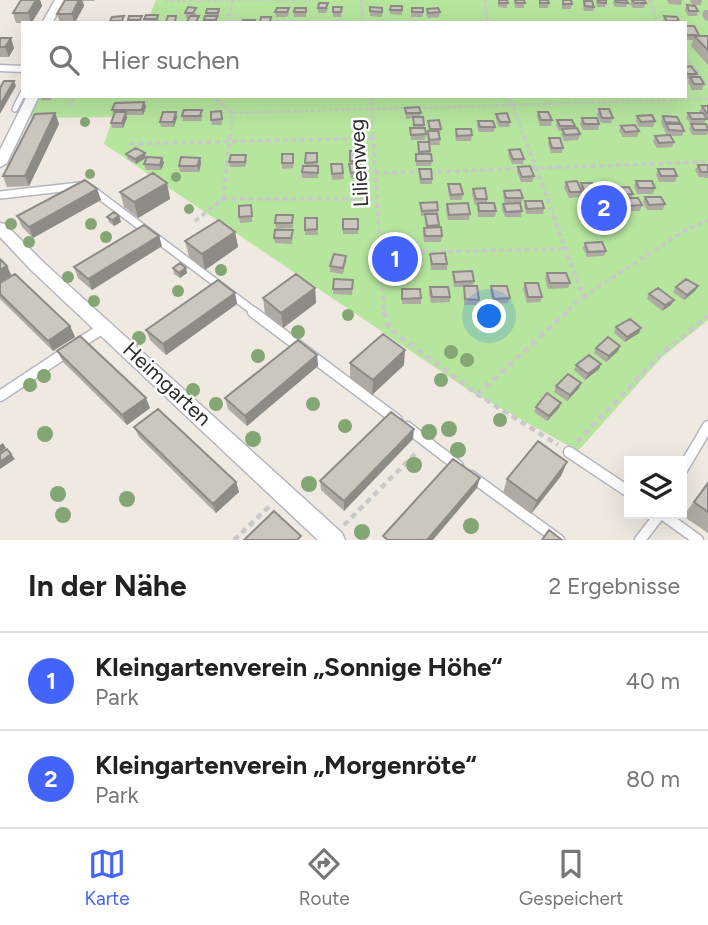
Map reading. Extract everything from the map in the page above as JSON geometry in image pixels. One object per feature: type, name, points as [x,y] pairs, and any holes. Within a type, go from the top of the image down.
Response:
[{"type":"street","points":[[48,21],[60,0]]},
{"type":"street","points":[[0,68],[21,66]]},
{"type":"street","points":[[0,163],[32,98]]},
{"type":"street","name":"Heimgarten","points":[[0,228],[37,266],[332,539]]},
{"type":"lane","points":[[15,109],[21,97]]},
{"type":"lane","points":[[0,195],[86,186],[559,540]]},
{"type":"lane","points":[[0,396],[105,327]]},
{"type":"lane","points":[[687,462],[708,426]]},
{"type":"lane","points":[[569,452],[624,489]]},
{"type":"lane","points":[[640,540],[657,519]]},
{"type":"lane","points":[[668,519],[698,540]]},
{"type":"path","points":[[228,21],[233,0]]},
{"type":"path","points":[[165,1],[311,0]]},
{"type":"path","points":[[361,0],[363,21]]},
{"type":"path","points":[[485,0],[487,21]]},
{"type":"path","points":[[650,0],[656,21]]},
{"type":"path","points":[[687,58],[708,85]]},
{"type":"path","points":[[69,106],[73,98]]},
{"type":"path","points":[[214,98],[233,113],[708,99]]},
{"type":"path","name":"Lilienweg","points":[[371,98],[384,313],[389,328],[477,394],[569,452]]},
{"type":"path","points":[[510,98],[583,297]]},
{"type":"path","points":[[223,199],[233,113]]},
{"type":"path","points":[[130,144],[373,138]]},
{"type":"path","points":[[374,173],[708,162]]},
{"type":"path","points":[[195,221],[223,199],[376,199]]},
{"type":"path","points":[[477,394],[583,297],[684,231],[708,220]]},
{"type":"path","points":[[380,253],[565,249]]},
{"type":"path","points":[[569,452],[660,355],[708,316]]},
{"type":"path","points":[[332,539],[427,442]]},
{"type":"path","points":[[234,540],[283,494]]},
{"type":"green space","points":[[156,0],[708,0],[708,320],[662,357],[578,451],[470,391],[104,144],[113,117],[28,118],[40,98],[687,98],[687,21],[133,21],[148,20]]},
{"type":"building","points":[[21,0],[36,0],[28,13],[13,13]]},
{"type":"building","points":[[65,0],[79,0],[72,14],[57,14]]},
{"type":"building","points":[[563,0],[571,0],[572,4],[563,4]]},
{"type":"building","points":[[632,0],[644,0],[646,3],[634,3]]},
{"type":"building","points":[[584,1],[592,1],[594,7],[585,6]]},
{"type":"building","points":[[319,3],[328,3],[326,8],[318,8]]},
{"type":"building","points":[[687,5],[695,6],[698,11],[689,11]]},
{"type":"building","points":[[391,6],[402,6],[402,10],[390,10]]},
{"type":"building","points":[[188,7],[196,8],[193,13],[185,13]]},
{"type":"building","points":[[333,7],[342,7],[341,12],[333,12]]},
{"type":"building","points":[[370,7],[382,8],[382,12],[370,11]]},
{"type":"building","points":[[277,8],[289,8],[287,12],[275,12]]},
{"type":"building","points":[[295,8],[306,8],[306,12],[294,12]]},
{"type":"building","points":[[412,8],[423,8],[423,12],[412,12]]},
{"type":"building","points":[[438,8],[440,12],[428,13],[427,9]]},
{"type":"building","points":[[207,9],[219,9],[218,13],[206,13]]},
{"type":"building","points":[[146,15],[158,15],[157,19],[144,19]]},
{"type":"building","points":[[124,16],[122,21],[110,21],[112,17]]},
{"type":"building","points":[[129,16],[142,16],[140,20],[128,20]]},
{"type":"building","points":[[168,16],[176,16],[175,21],[166,21]]},
{"type":"building","points":[[190,16],[199,16],[196,21],[188,21]]},
{"type":"building","points":[[205,16],[217,16],[216,20],[204,20]]},
{"type":"building","points":[[664,16],[677,17],[679,21],[667,21]]},
{"type":"building","points":[[261,17],[271,17],[270,21],[260,21]]},
{"type":"building","points":[[687,26],[694,26],[699,35],[687,35]]},
{"type":"building","points":[[694,36],[708,36],[708,50]]},
{"type":"building","points":[[0,38],[11,38],[5,47],[0,47]]},
{"type":"building","points":[[691,66],[697,74],[687,74],[687,67]]},
{"type":"building","points":[[690,77],[700,77],[704,84],[694,84]]},
{"type":"building","points":[[4,81],[14,81],[0,105],[0,88]]},
{"type":"building","points":[[144,102],[142,110],[112,110],[115,103]]},
{"type":"building","points":[[419,107],[421,113],[406,113],[405,108]]},
{"type":"building","points":[[599,109],[609,109],[613,118],[602,118]]},
{"type":"building","points":[[184,110],[202,110],[200,116],[182,116]]},
{"type":"building","points":[[221,111],[222,119],[211,120],[211,112]]},
{"type":"building","points":[[115,112],[126,112],[122,123],[111,123]]},
{"type":"building","points":[[163,112],[176,112],[173,122],[160,122]]},
{"type":"building","points":[[538,112],[548,112],[552,120],[541,120]]},
{"type":"building","points":[[55,113],[25,176],[3,176],[35,114]]},
{"type":"building","points":[[507,113],[510,122],[500,122],[496,114]]},
{"type":"building","points":[[688,113],[703,113],[707,119],[692,119]]},
{"type":"building","points":[[652,115],[655,121],[641,122],[637,116]]},
{"type":"building","points":[[663,116],[677,117],[680,123],[665,122]]},
{"type":"building","points":[[413,117],[423,117],[424,125],[414,125]]},
{"type":"building","points":[[582,118],[597,118],[599,124],[584,124]]},
{"type":"building","points":[[439,120],[441,129],[430,129],[428,121]]},
{"type":"building","points":[[557,120],[572,120],[575,126],[560,126]]},
{"type":"building","points":[[478,121],[493,121],[495,127],[480,127]]},
{"type":"building","points":[[666,124],[681,124],[684,131],[669,130]]},
{"type":"building","points":[[691,124],[706,124],[708,130],[694,130]]},
{"type":"building","points":[[635,125],[639,131],[625,132],[621,126]]},
{"type":"building","points":[[410,128],[425,128],[426,134],[411,135]]},
{"type":"building","points":[[577,128],[580,134],[565,135],[562,129]]},
{"type":"building","points":[[456,129],[471,129],[472,135],[457,136]]},
{"type":"building","points":[[428,131],[438,131],[440,139],[429,140]]},
{"type":"building","points":[[670,135],[674,142],[659,143],[655,136]]},
{"type":"building","points":[[549,138],[560,138],[563,148],[552,148]]},
{"type":"building","points":[[418,142],[429,142],[430,151],[419,152]]},
{"type":"building","points":[[136,148],[145,153],[135,159],[126,154]]},
{"type":"building","points":[[520,149],[524,159],[513,159],[509,150]]},
{"type":"building","points":[[350,151],[361,151],[361,161],[350,161]]},
{"type":"building","points":[[306,153],[317,153],[317,162],[305,163]]},
{"type":"building","points":[[282,154],[293,154],[293,163],[282,163]]},
{"type":"building","points":[[416,154],[431,154],[432,161],[416,161]]},
{"type":"building","points":[[231,155],[246,155],[245,162],[229,162]]},
{"type":"building","points":[[147,157],[162,158],[160,165],[144,164]]},
{"type":"building","points":[[181,157],[200,158],[197,166],[179,166]]},
{"type":"building","points":[[360,163],[362,172],[351,173],[349,164]]},
{"type":"building","points":[[331,164],[342,164],[343,173],[332,174]]},
{"type":"building","points":[[698,165],[708,165],[708,172],[701,172]]},
{"type":"building","points":[[303,166],[318,166],[318,173],[302,172]]},
{"type":"building","points":[[530,166],[534,176],[522,177],[518,167]]},
{"type":"building","points":[[419,169],[431,169],[432,179],[421,179]]},
{"type":"building","points":[[658,169],[674,169],[677,176],[661,176]]},
{"type":"building","points":[[153,173],[167,183],[134,202],[120,192]]},
{"type":"building","points":[[85,180],[97,189],[29,227],[17,216]]},
{"type":"building","points":[[577,181],[582,192],[570,192],[566,182]]},
{"type":"building","points":[[636,181],[652,181],[655,188],[639,188]]},
{"type":"building","points":[[581,183],[592,183],[597,193],[586,194]]},
{"type":"building","points":[[448,184],[460,184],[463,194],[451,195]]},
{"type":"building","points":[[629,187],[633,194],[617,195],[613,188]]},
{"type":"building","points":[[485,188],[487,199],[476,199],[473,189]]},
{"type":"building","points":[[520,190],[523,198],[506,198],[504,191]]},
{"type":"building","points":[[645,197],[661,197],[665,204],[649,205]]},
{"type":"building","points":[[586,198],[603,198],[605,206],[589,205]]},
{"type":"building","points":[[622,198],[638,198],[642,205],[625,206]]},
{"type":"building","points":[[525,201],[542,201],[544,208],[527,209]]},
{"type":"building","points":[[437,202],[438,210],[422,211],[420,203]]},
{"type":"building","points":[[468,203],[470,214],[449,215],[447,204]]},
{"type":"building","points":[[478,203],[494,203],[496,211],[479,211]]},
{"type":"building","points":[[520,203],[522,211],[506,212],[503,204]]},
{"type":"building","points":[[251,205],[252,216],[239,217],[239,206]]},
{"type":"building","points":[[114,212],[119,216],[112,220],[107,217]]},
{"type":"building","points":[[425,214],[437,214],[439,225],[427,226]]},
{"type":"building","points":[[276,215],[293,215],[292,223],[275,223]]},
{"type":"building","points":[[305,218],[317,218],[317,229],[305,230]]},
{"type":"building","points":[[343,219],[358,219],[358,229],[343,229]]},
{"type":"building","points":[[219,220],[235,232],[202,254],[185,241]]},
{"type":"building","points":[[144,225],[159,236],[88,279],[74,267]]},
{"type":"building","points":[[441,227],[442,236],[425,236],[424,228]]},
{"type":"building","points":[[275,230],[293,230],[291,238],[274,238]]},
{"type":"building","points":[[602,242],[606,251],[588,252],[585,243]]},
{"type":"building","points":[[445,253],[447,264],[432,264],[430,254]]},
{"type":"building","points":[[334,254],[346,256],[343,268],[330,266]]},
{"type":"building","points":[[0,259],[7,266],[0,270]]},
{"type":"building","points":[[180,263],[186,268],[179,273],[173,268]]},
{"type":"building","points":[[472,271],[474,281],[455,282],[453,272]]},
{"type":"building","points":[[547,273],[566,273],[570,283],[550,283]]},
{"type":"building","points":[[15,274],[70,326],[48,341],[0,294],[0,283]]},
{"type":"building","points":[[296,274],[315,288],[281,313],[263,298]]},
{"type":"building","points":[[334,279],[353,280],[352,289],[333,289]]},
{"type":"building","points":[[686,279],[698,286],[687,295],[676,287]]},
{"type":"building","points":[[218,280],[235,293],[163,344],[146,330]]},
{"type":"building","points":[[525,283],[538,283],[542,297],[528,297]]},
{"type":"building","points":[[464,286],[477,286],[479,300],[465,299]]},
{"type":"building","points":[[491,286],[507,286],[510,298],[494,299]]},
{"type":"building","points":[[430,287],[448,287],[450,297],[432,297]]},
{"type":"building","points":[[658,288],[674,300],[665,305],[649,294]]},
{"type":"building","points":[[402,289],[420,289],[421,298],[402,299]]},
{"type":"building","points":[[630,319],[641,328],[627,337],[616,327]]},
{"type":"building","points":[[383,334],[405,350],[373,380],[350,363]]},
{"type":"building","points":[[80,336],[146,398],[122,415],[57,351]]},
{"type":"building","points":[[608,337],[620,346],[609,356],[596,348]]},
{"type":"building","points":[[298,340],[317,355],[245,416],[225,398]]},
{"type":"building","points":[[589,355],[601,364],[588,374],[576,365]]},
{"type":"building","points":[[568,374],[581,383],[570,395],[556,386]]},
{"type":"building","points":[[547,393],[561,403],[549,416],[536,407]]},
{"type":"building","points":[[158,409],[236,482],[213,504],[134,427]]},
{"type":"building","points":[[391,412],[414,429],[344,501],[320,481]]},
{"type":"building","points":[[538,441],[567,462],[537,501],[507,479]]},
{"type":"building","points":[[7,449],[11,454],[0,462],[0,454]]},
{"type":"building","points":[[453,459],[480,478],[427,540],[388,540],[383,536]]},
{"type":"building","points":[[708,483],[708,512],[694,502]]},
{"type":"building","points":[[274,511],[301,536],[297,540],[244,540]]},
{"type":"building","points":[[549,530],[562,540],[542,540]]},
{"type":"place","name":"Kleingartenverein „Morgenröte“","points":[[604,208]]},
{"type":"place","name":"Kleingartenverein „Sonnige Höhe“","points":[[395,259]]}]
